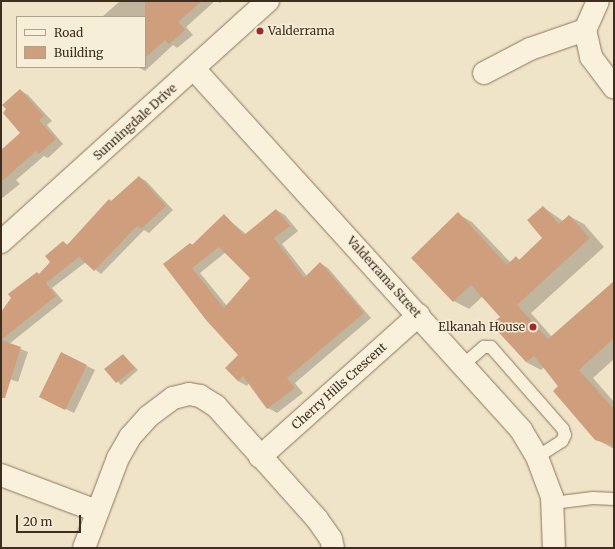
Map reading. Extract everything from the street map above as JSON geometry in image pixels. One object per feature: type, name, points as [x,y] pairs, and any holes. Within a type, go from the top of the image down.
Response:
[{"type":"street","name":"Sunningdale Drive","points":[[1,242],[268,1]]},
{"type":"street","points":[[598,1],[585,30],[591,57],[614,87]]},
{"type":"street","points":[[484,73],[530,48],[585,30]]},
{"type":"street","name":"Valderrama Street","points":[[194,69],[419,315],[521,430],[537,457],[553,503],[554,548]]},
{"type":"street","name":"Cherry Hills Crescent","points":[[260,457],[419,315]]},
{"type":"street","points":[[84,548],[118,458],[130,437],[149,416],[173,398],[189,394],[200,396],[216,406],[317,519],[331,539],[333,548]]},
{"type":"street","points":[[1,475],[97,511]]},
{"type":"lane","points":[[463,365],[484,347],[491,347],[563,429],[565,435],[562,441],[537,457]]},
{"type":"lane","points":[[553,503],[592,498],[614,499]]},
{"type":"building","points":[[145,1],[202,1],[178,22],[185,30],[169,44],[165,40],[146,57]]},
{"type":"building","points":[[20,89],[44,116],[39,120],[56,139],[39,154],[36,151],[1,182],[1,150],[20,133],[3,113],[6,109],[2,105]]},
{"type":"building","points":[[139,176],[166,206],[141,229],[137,226],[94,271],[79,257],[46,283],[56,296],[1,340],[1,312],[11,298],[8,294],[37,272],[39,274],[50,262],[45,256],[63,241],[67,245],[109,199],[111,201]]},
{"type":"building","points":[[543,206],[559,224],[569,215],[590,238],[517,305],[548,339],[614,281],[614,338],[579,370],[614,409],[614,446],[595,440],[553,391],[558,386],[534,356],[526,362],[491,324],[500,317],[471,285],[453,302],[411,258],[458,212],[507,265],[516,256],[519,260],[542,238],[527,220]]},
{"type":"building","points":[[276,209],[290,226],[274,238],[304,278],[320,262],[364,313],[287,378],[295,388],[267,409],[243,376],[238,381],[225,368],[238,355],[206,320],[163,264],[190,243],[192,245],[224,214],[244,235]],"holes":[[[219,247],[250,278],[224,308],[192,268]]]},
{"type":"building","points":[[1,340],[21,347],[5,398],[1,398]]},
{"type":"building","points":[[61,352],[87,365],[65,410],[39,397]]},
{"type":"building","points":[[123,354],[135,368],[116,383],[104,369]]},
{"type":"place","name":"Valderrama","points":[[260,31]]},
{"type":"place","name":"Elkanah House","points":[[533,327]]}]
